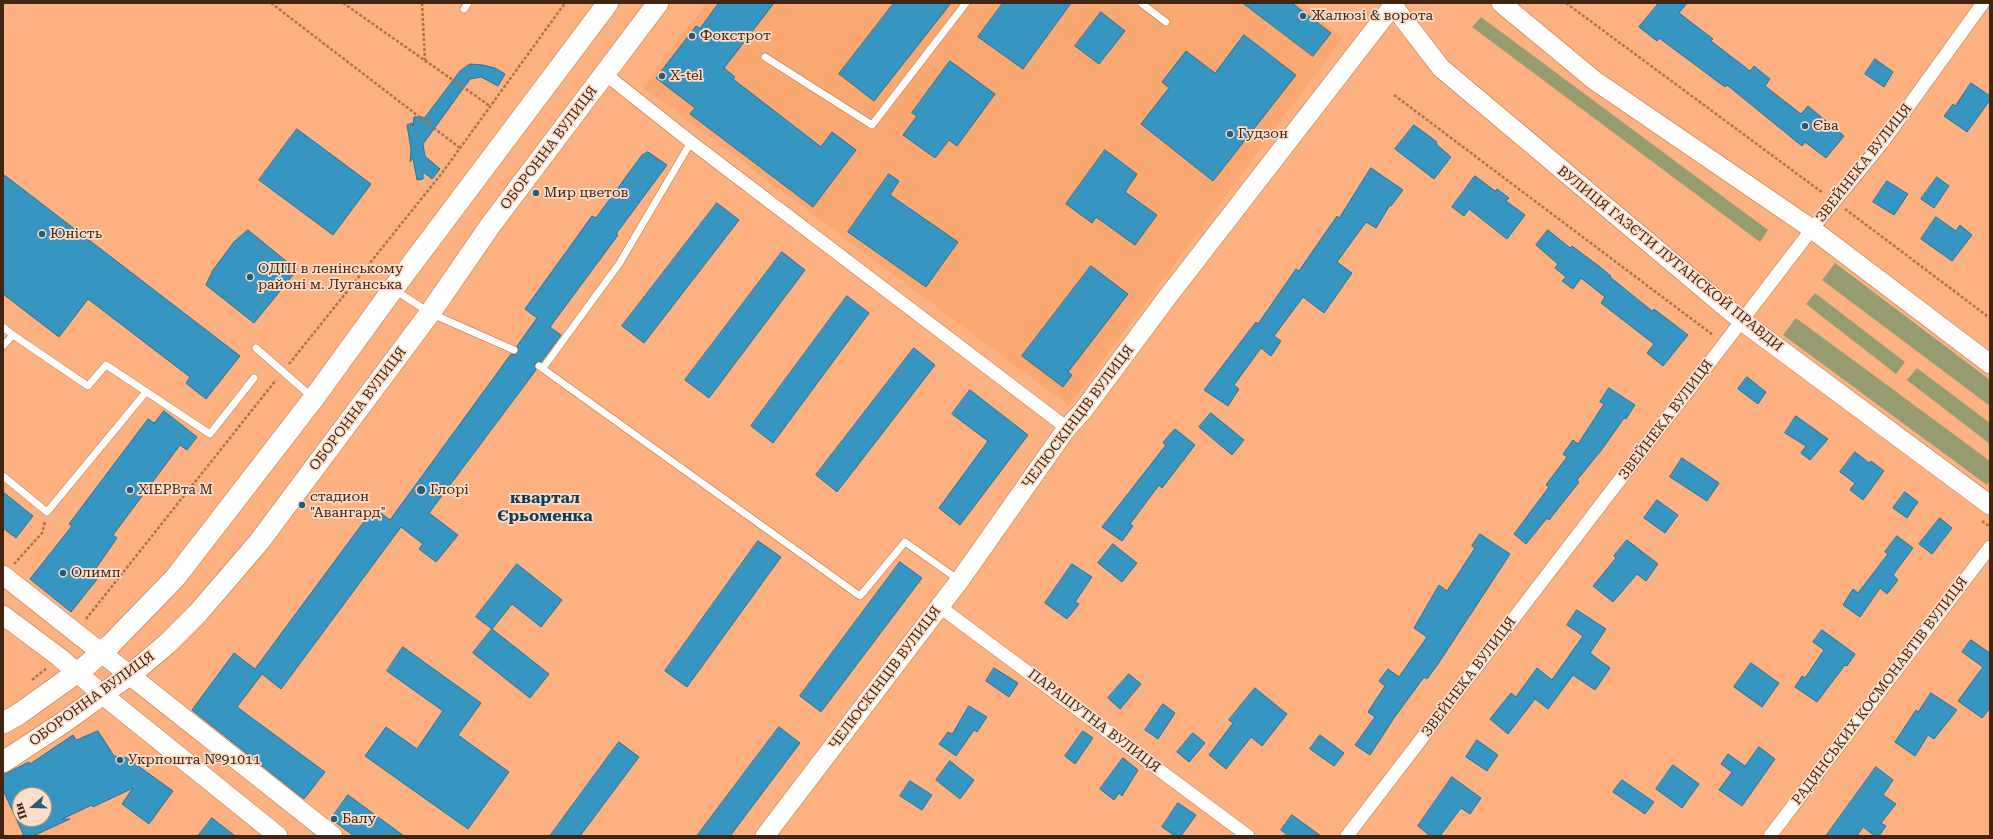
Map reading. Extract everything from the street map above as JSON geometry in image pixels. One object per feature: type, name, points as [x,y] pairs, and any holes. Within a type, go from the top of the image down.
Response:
[{"type":"main road","points":[[3,723],[19,714],[78,673],[102,653],[175,578],[314,398],[393,289],[608,3]]},
{"type":"main road","name":"ОБОРОННА ВУЛИЦЯ","points":[[3,762],[16,755],[102,695],[167,644],[198,613],[259,542],[430,313],[490,226],[658,3]]},
{"type":"street","points":[[1501,3],[1594,80],[1812,229],[1990,364]]},
{"type":"street","name":"ЗВЕЙНЕКА ВУЛИЦЯ","points":[[1347,836],[1812,229],[1882,143],[1983,3]]},
{"type":"street","name":"ВУЛИЦЯ ГАЗЄТИ ЛУГАНСКОЙ ПРАВДИ","points":[[1393,4],[1441,68],[1742,322],[1990,505]]},
{"type":"street","name":"ЧЕЛЮСКІНЦІВ ВУЛИЦЯ","points":[[765,836],[960,580],[1067,428],[1082,412],[1169,295],[1393,4]]},
{"type":"street","points":[[605,74],[691,142],[1067,428]]},
{"type":"street","name":"РАДЯНСЬКИХ КОСМОНАВТІВ ВУЛИЦЯ","points":[[1770,836],[1990,547]]},
{"type":"street","points":[[4,575],[333,836]]},
{"type":"street","name":"ПАРАШУТНА ВУЛИЦЯ","points":[[940,607],[1248,836]]},
{"type":"street","points":[[3,615],[78,673],[102,695],[278,836]]},
{"type":"lane","points":[[766,57],[872,125],[966,3]]},
{"type":"lane","points":[[1141,3],[1166,22]]},
{"type":"lane","points":[[691,142],[619,264],[541,367],[860,596],[905,542],[960,580]]},
{"type":"lane","points":[[393,289],[430,313],[514,350]]},
{"type":"lane","points":[[3,327],[88,386],[106,366],[210,434],[254,378]]},
{"type":"lane","points":[[3,346],[13,334]]},
{"type":"lane","points":[[256,348],[314,398]]},
{"type":"lane","points":[[3,476],[47,512],[146,392]]},
{"type":"path","points":[[271,3],[460,148]]},
{"type":"path","points":[[343,3],[490,106]]},
{"type":"path","points":[[422,3],[425,61]]},
{"type":"path","points":[[76,632],[460,148],[565,3]]},
{"type":"path","points":[[1566,3],[1990,318]]},
{"type":"path","points":[[1394,95],[1725,344]]},
{"type":"path","points":[[4,575],[42,533],[47,512]]},
{"type":"shaded area","points":[[706,3],[1297,3],[1343,38],[1069,406],[643,87]]},
{"type":"green space","points":[[1481,17],[1768,230],[1760,242],[1472,27]]},
{"type":"green space","points":[[1835,263],[1990,380],[1990,406],[1822,280]]},
{"type":"green space","points":[[1815,293],[1905,362],[1896,374],[1806,304]]},
{"type":"green space","points":[[1796,318],[1990,461],[1990,480],[1987,485],[1783,335]]},
{"type":"green space","points":[[1917,368],[1990,423],[1990,444],[1907,380]]},
{"type":"building","points":[[719,3],[774,3],[724,68],[735,77],[733,79],[821,147],[832,132],[856,150],[813,207],[690,114],[695,108],[656,78],[696,26],[700,28]]},
{"type":"building","points":[[894,3],[951,3],[874,101],[839,74]]},
{"type":"building","points":[[1003,3],[1071,3],[1023,69],[978,37]]},
{"type":"building","points":[[1243,3],[1292,3],[1331,33],[1313,56]]},
{"type":"building","points":[[1659,3],[1687,3],[1679,13],[1713,39],[1711,41],[1750,71],[1754,66],[1770,79],[1765,86],[1801,114],[1808,106],[1844,136],[1826,158],[1805,142],[1802,146],[1727,85],[1725,87],[1659,38],[1657,41],[1639,27]]},
{"type":"building","points":[[1101,12],[1125,31],[1099,64],[1075,46]]},
{"type":"building","points":[[1244,35],[1296,75],[1213,181],[1141,124],[1169,88],[1162,82],[1186,51],[1215,73]]},
{"type":"building","points":[[1875,59],[1893,72],[1884,87],[1865,74]]},
{"type":"building","points":[[950,61],[995,94],[957,146],[949,140],[935,158],[903,135],[917,116],[912,113]]},
{"type":"building","points":[[470,64],[495,68],[505,74],[498,86],[481,77],[470,79],[423,144],[425,156],[440,169],[432,179],[423,172],[423,179],[417,180],[413,158],[410,162],[411,149],[407,125],[412,123],[413,126],[414,117],[423,117],[423,120],[460,71]]},
{"type":"building","points":[[1971,83],[1990,96],[1990,100],[1967,132],[1944,116],[1953,104],[1955,106]]},
{"type":"building","points":[[1414,125],[1437,142],[1436,144],[1451,157],[1434,179],[1395,149]]},
{"type":"building","points":[[297,129],[371,184],[333,235],[259,180]]},
{"type":"building","points":[[1105,150],[1137,174],[1125,192],[1157,215],[1135,245],[1096,217],[1092,223],[1066,204]]},
{"type":"building","points":[[648,152],[667,165],[616,234],[618,235],[550,327],[561,335],[541,362],[535,363],[536,370],[429,513],[458,535],[436,562],[419,549],[423,544],[401,527],[281,689],[262,674],[237,707],[325,772],[304,799],[192,710],[234,653],[255,669],[374,508],[390,520],[511,354],[515,355],[518,352],[517,346],[537,318],[525,309],[592,216],[596,218],[642,155]]},
{"type":"building","points":[[1371,168],[1403,190],[1391,206],[1390,205],[1376,228],[1366,222],[1337,262],[1352,273],[1324,313],[1303,297],[1274,336],[1281,341],[1271,356],[1261,348],[1234,385],[1239,389],[1228,406],[1204,390],[1256,322],[1258,324],[1296,269],[1299,271],[1337,216],[1339,218]]},
{"type":"building","name":"Юність","points":[[3,174],[240,356],[206,399],[186,383],[190,377],[88,299],[59,337],[3,294]]},
{"type":"building","points":[[889,174],[899,181],[890,195],[958,242],[926,287],[848,232]]},
{"type":"building","points":[[1475,176],[1495,191],[1497,189],[1509,198],[1506,201],[1525,215],[1507,239],[1469,209],[1464,216],[1452,207]]},
{"type":"building","points":[[1937,177],[1949,186],[1934,208],[1921,199]]},
{"type":"building","points":[[1887,181],[1908,194],[1894,215],[1873,202]]},
{"type":"building","points":[[717,203],[739,220],[644,343],[622,326]]},
{"type":"building","points":[[1936,217],[1956,231],[1960,225],[1972,235],[1952,261],[1921,239]]},
{"type":"building","name":"ОДПІ в ленінському районі м. Луганська","points":[[248,230],[297,270],[254,323],[206,285],[213,270],[234,242]]},
{"type":"building","points":[[1548,230],[1570,248],[1572,246],[1600,267],[1652,311],[1654,309],[1688,335],[1663,366],[1647,353],[1654,344],[1601,303],[1605,297],[1581,278],[1573,289],[1562,281],[1566,277],[1555,268],[1558,264],[1536,245]]},
{"type":"building","points":[[782,252],[805,270],[709,398],[685,380]]},
{"type":"building","points":[[1091,266],[1128,294],[1068,372],[1072,375],[1063,387],[1022,356]]},
{"type":"building","points":[[847,296],[869,313],[773,443],[751,426]]},
{"type":"building","points":[[914,348],[935,365],[837,492],[816,475]]},
{"type":"building","points":[[1747,377],[1766,392],[1758,404],[1738,389]]},
{"type":"building","points":[[1609,388],[1635,405],[1626,419],[1624,418],[1603,448],[1577,480],[1579,482],[1549,520],[1547,518],[1526,544],[1514,534],[1549,487],[1546,485],[1567,457],[1563,454],[1573,440],[1578,444],[1604,404],[1600,402]]},
{"type":"building","points":[[970,390],[1028,435],[960,525],[939,508],[988,441],[952,414]]},
{"type":"building","points":[[164,411],[197,437],[187,450],[180,445],[113,535],[117,538],[96,568],[102,573],[71,612],[30,579],[72,526],[69,524],[148,419],[154,423]]},
{"type":"building","points":[[1211,413],[1244,440],[1232,455],[1199,427]]},
{"type":"building","points":[[1796,416],[1828,439],[1810,460],[1801,453],[1806,446],[1785,433]]},
{"type":"building","points":[[1175,429],[1195,445],[1162,488],[1159,485],[1130,524],[1133,526],[1122,541],[1102,527],[1166,445],[1163,443]]},
{"type":"building","points":[[1855,452],[1869,463],[1871,461],[1884,471],[1863,500],[1850,490],[1855,483],[1840,472]]},
{"type":"building","points":[[1682,458],[1719,483],[1707,501],[1670,477]]},
{"type":"building","points":[[3,492],[33,516],[16,538],[3,528]]},
{"type":"building","points":[[1905,492],[1918,502],[1907,518],[1893,508]]},
{"type":"building","points":[[1657,500],[1678,515],[1665,533],[1644,518]]},
{"type":"building","points":[[1940,518],[1952,528],[1932,554],[1919,544]]},
{"type":"building","points":[[1480,534],[1510,554],[1438,664],[1427,679],[1424,677],[1394,718],[1370,755],[1355,745],[1375,717],[1368,712],[1385,686],[1379,681],[1388,669],[1399,677],[1427,637],[1414,628],[1439,585],[1447,591],[1475,548],[1472,546]]},
{"type":"building","points":[[1897,536],[1913,548],[1893,575],[1898,580],[1887,594],[1880,588],[1860,617],[1843,605],[1853,589],[1858,593],[1888,554],[1885,552]]},
{"type":"building","points":[[1627,540],[1658,564],[1646,581],[1637,574],[1613,602],[1593,586],[1616,558],[1614,556]]},
{"type":"building","points":[[758,541],[781,557],[687,687],[665,671]]},
{"type":"building","points":[[1113,544],[1137,563],[1122,582],[1098,563]]},
{"type":"building","points":[[900,562],[922,578],[821,712],[800,696]]},
{"type":"building","points":[[517,564],[562,600],[541,627],[512,604],[492,629],[476,617]]},
{"type":"building","points":[[1072,564],[1092,577],[1075,602],[1079,604],[1067,619],[1045,603]]},
{"type":"building","points":[[1577,610],[1606,629],[1590,653],[1610,668],[1595,690],[1573,675],[1548,709],[1535,699],[1508,734],[1490,719],[1511,693],[1516,697],[1537,668],[1552,680],[1583,636],[1567,625]]},
{"type":"building","points":[[492,629],[549,674],[530,698],[473,653]]},
{"type":"building","points":[[1822,630],[1855,654],[1817,702],[1795,687],[1802,676],[1805,678],[1824,650],[1813,642]]},
{"type":"building","points":[[1971,640],[1990,653],[1990,708],[1982,718],[1958,701],[1983,667],[1962,652]]},
{"type":"building","points":[[403,647],[481,703],[458,735],[509,772],[468,829],[365,756],[386,727],[417,749],[443,711],[387,671]]},
{"type":"building","points":[[1751,663],[1779,683],[1762,707],[1734,687]]},
{"type":"building","points":[[994,668],[1018,683],[1009,697],[986,681]]},
{"type":"building","points":[[1129,674],[1141,684],[1120,709],[1108,698]]},
{"type":"building","points":[[1255,688],[1287,714],[1262,746],[1251,737],[1226,769],[1209,755],[1233,723],[1229,720]]},
{"type":"building","points":[[1931,693],[1957,710],[1934,739],[1928,735],[1915,756],[1895,742],[1916,710],[1918,712]]},
{"type":"building","points":[[1163,704],[1175,713],[1158,739],[1145,730]]},
{"type":"building","points":[[969,706],[987,717],[977,732],[974,730],[956,756],[939,744],[948,732],[952,734]]},
{"type":"building","points":[[779,727],[800,743],[730,836],[697,836]]},
{"type":"building","points":[[98,731],[114,756],[127,758],[173,791],[149,824],[122,804],[133,788],[93,807],[92,805],[62,819],[70,819],[33,836],[24,836],[20,827],[52,827],[52,787],[12,787],[12,810],[3,790],[3,775],[29,762],[30,764],[73,735],[76,740]]},
{"type":"building","points":[[1083,731],[1093,738],[1075,764],[1065,756]]},
{"type":"building","points":[[1193,733],[1205,743],[1189,762],[1177,752]]},
{"type":"building","points":[[1320,735],[1344,753],[1334,766],[1310,749]]},
{"type":"building","points":[[1477,740],[1498,755],[1487,771],[1466,757]]},
{"type":"building","points":[[619,742],[639,757],[580,836],[550,836]]},
{"type":"building","points":[[1759,747],[1775,759],[1742,806],[1719,790],[1732,772],[1721,764],[1728,754],[1745,766]]},
{"type":"building","points":[[1123,758],[1138,770],[1122,796],[1119,793],[1114,800],[1100,789]]},
{"type":"building","points":[[950,761],[974,780],[960,799],[936,780]]},
{"type":"building","points":[[1673,765],[1699,784],[1682,808],[1656,789]]},
{"type":"building","points":[[1876,767],[1893,780],[1883,795],[1896,804],[1881,823],[1886,826],[1879,836],[1875,836],[1863,827],[1857,836],[1826,836]]},
{"type":"building","points":[[1452,777],[1481,798],[1470,814],[1461,808],[1440,836],[1430,836],[1418,826]]},
{"type":"building","points":[[1622,780],[1654,802],[1645,814],[1613,792]]},
{"type":"building","points":[[910,781],[932,795],[922,810],[900,796]]},
{"type":"building","points":[[348,795],[404,836],[354,836],[331,819]]},
{"type":"building","points":[[1178,803],[1196,815],[1181,836],[1175,836],[1162,827]]},
{"type":"building","points":[[1292,815],[1321,836],[1288,836],[1281,830]]},
{"type":"building","points":[[212,818],[235,836],[198,836]]},
{"type":"place","name":"Жалюзі & ворота","points":[[1303,16]]},
{"type":"place","name":"Фокстрот","points":[[692,36]]},
{"type":"place","name":"X-tel","points":[[662,76]]},
{"type":"place","name":"Єва","points":[[1805,126]]},
{"type":"place","name":"Гудзон","points":[[1230,134]]},
{"type":"place","name":"Мир цветов","points":[[536,193]]},
{"type":"place","name":"Юність","points":[[42,234]]},
{"type":"place","name":"ОДПІ в ленінському районі м. Луганська","points":[[250,277]]},
{"type":"place","name":"ХІЕРВта М","points":[[130,490]]},
{"type":"place","name":"Глорі","points":[[421,490]]},
{"type":"place","name":"стадион \"Авангард\"","points":[[302,505]]},
{"type":"place","name":"Олимп","points":[[63,573]]},
{"type":"place","name":"Укрпошта №91011","points":[[120,760]]},
{"type":"place","name":"Балу","points":[[334,819]]},
{"type":"district","name":"квартал Єрьоменка","points":[[545,507]]}]
